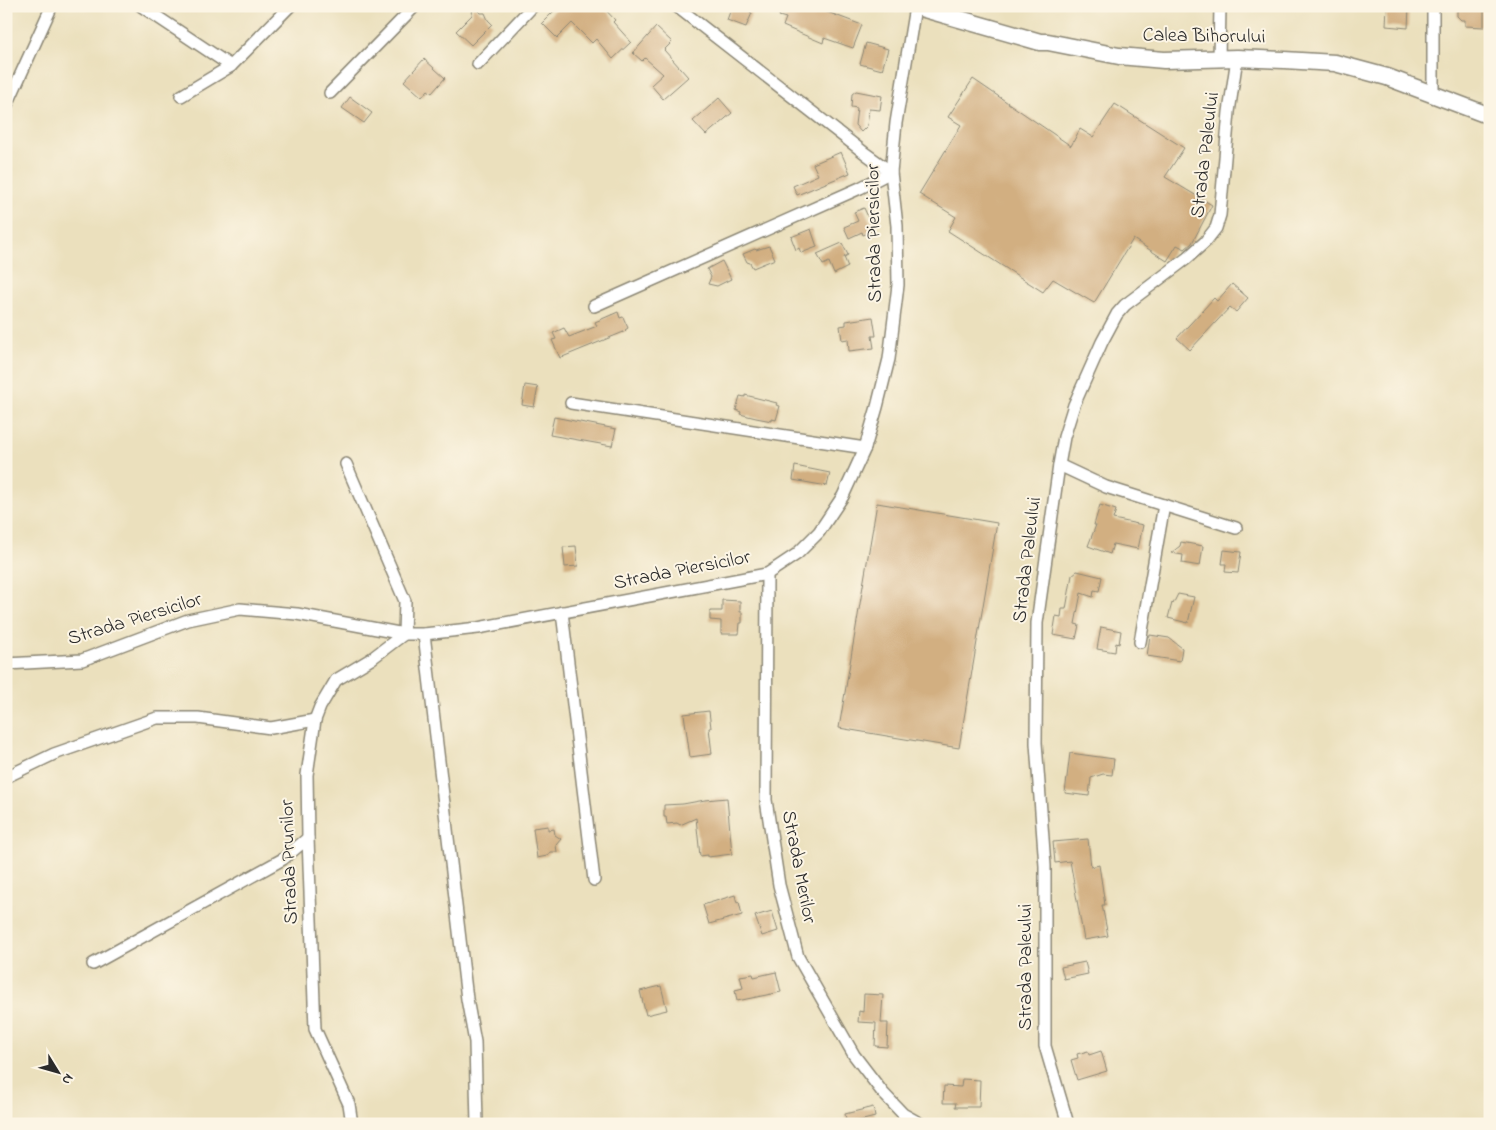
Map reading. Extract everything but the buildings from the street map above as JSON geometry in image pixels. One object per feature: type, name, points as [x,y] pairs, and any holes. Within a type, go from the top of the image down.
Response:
[{"type":"main road","name":"Calea Bihorului","points":[[915,6],[1040,42],[1119,56],[1164,60],[1237,58],[1335,63],[1387,77],[1490,116]]},
{"type":"street","points":[[6,107],[50,10],[50,6]]},
{"type":"street","points":[[141,6],[231,66]]},
{"type":"street","points":[[181,96],[231,66],[290,6]]},
{"type":"street","points":[[330,93],[415,6]]},
{"type":"street","points":[[478,64],[532,6]]},
{"type":"street","points":[[594,306],[860,188],[891,172],[676,6]]},
{"type":"street","name":"Strada Piersicilor","points":[[6,664],[82,660],[188,620],[240,609],[297,614],[404,634],[424,634],[478,628],[767,574],[797,554],[819,532],[843,496],[865,448],[889,359],[898,285],[898,226],[891,172],[896,123],[915,6]]},
{"type":"street","points":[[1220,6],[1220,59]]},
{"type":"street","points":[[1433,6],[1433,94]]},
{"type":"street","name":"Strada Paleului","points":[[1068,1124],[1045,1046],[1045,866],[1036,743],[1037,623],[1059,465],[1064,437],[1074,405],[1102,342],[1117,314],[1125,305],[1186,259],[1205,242],[1216,228],[1220,215],[1237,58]]},
{"type":"street","points":[[571,403],[865,448]]},
{"type":"street","points":[[346,464],[405,601],[404,634]]},
{"type":"street","points":[[1059,465],[1106,487],[1236,528]]},
{"type":"street","points":[[1140,642],[1164,506]]},
{"type":"street","name":"Strada Merilor","points":[[767,574],[766,800],[779,885],[798,957],[854,1055],[883,1094],[903,1114],[921,1124]]},
{"type":"street","points":[[562,612],[594,880]]},
{"type":"street","name":"Strada Prunilor","points":[[352,1124],[349,1104],[316,1029],[307,775],[316,720],[320,707],[336,680],[371,659],[404,634]]},
{"type":"street","points":[[424,634],[467,999],[475,1042],[478,1124]]},
{"type":"street","points":[[6,777],[54,754],[157,718],[198,718],[271,728],[316,720]]},
{"type":"street","points":[[93,964],[283,859],[308,838]]}]
